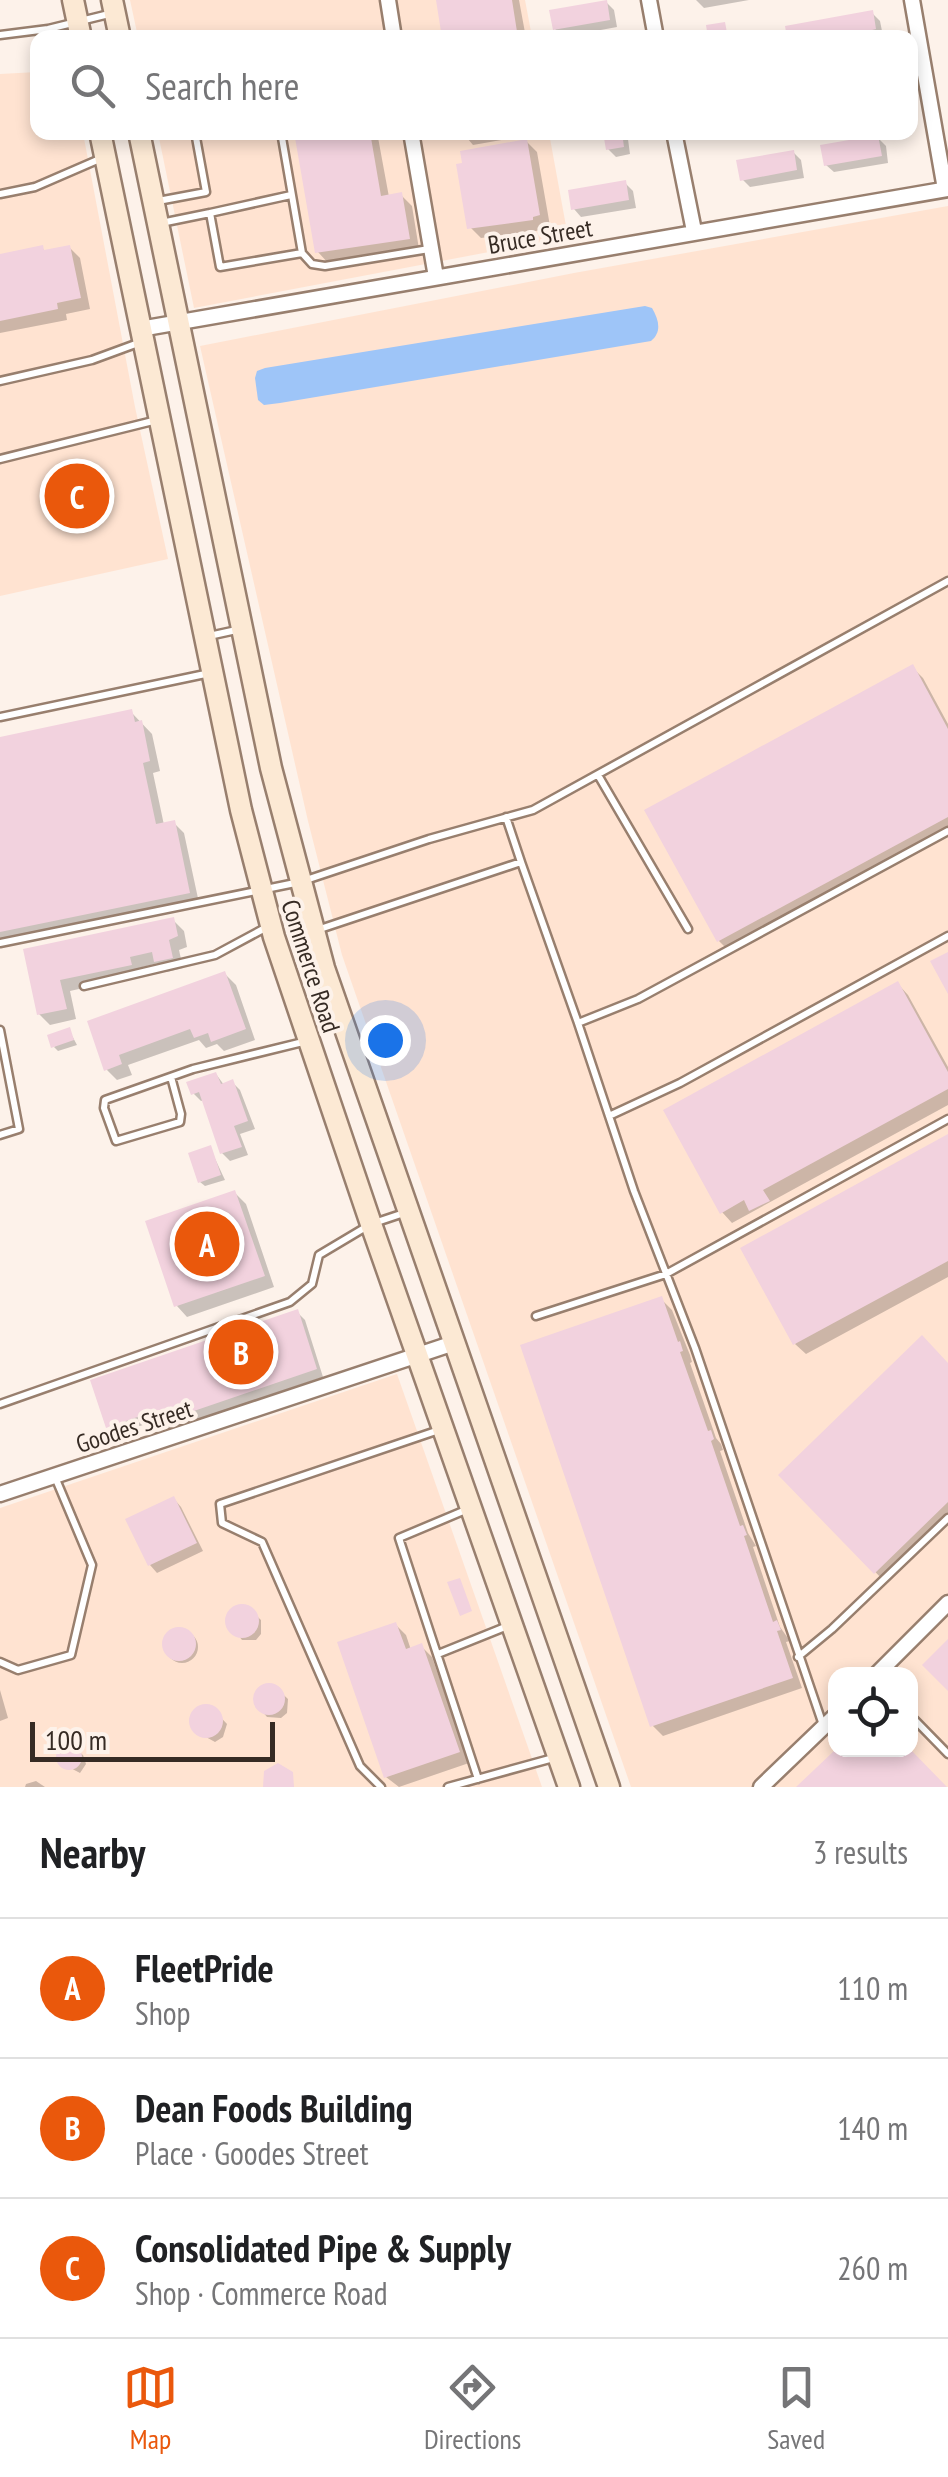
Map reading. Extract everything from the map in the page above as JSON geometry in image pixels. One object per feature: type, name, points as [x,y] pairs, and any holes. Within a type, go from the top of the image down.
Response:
[{"type":"main road","name":"Commerce Road","points":[[102,140],[204,637],[270,925],[569,1787]]},
{"type":"main road","name":"Commerce Road","points":[[142,140],[242,629],[300,882],[408,1212],[608,1787]]},
{"type":"street","points":[[388,0],[393,30]]},
{"type":"street","points":[[649,0],[655,30]]},
{"type":"street","points":[[912,0],[918,30]]},
{"type":"street","points":[[918,32],[947,189]]},
{"type":"street","points":[[412,140],[436,277]]},
{"type":"street","points":[[676,140],[694,231]]},
{"type":"street","name":"Bruce Street","points":[[141,335],[178,322],[947,189]]},
{"type":"street","name":"Goodes Street","points":[[0,1494],[454,1344]]},
{"type":"street","points":[[884,1667],[948,1603]]},
{"type":"street","points":[[760,1787],[828,1722]]},
{"type":"lane","points":[[38,30],[113,6]]},
{"type":"lane","points":[[0,34],[30,31]]},
{"type":"lane","points":[[154,202],[206,192],[196,140]]},
{"type":"lane","points":[[282,140],[302,252],[312,264],[325,266],[431,248]]},
{"type":"lane","points":[[0,194],[36,186],[105,157]]},
{"type":"lane","points":[[158,224],[291,195]]},
{"type":"lane","points":[[210,212],[220,268],[302,252]]},
{"type":"lane","points":[[0,381],[92,360],[141,335]]},
{"type":"lane","points":[[0,459],[158,420]]},
{"type":"lane","points":[[0,943],[300,882],[533,810],[948,581]]},
{"type":"lane","points":[[204,637],[242,629]]},
{"type":"lane","points":[[0,718],[212,673]]},
{"type":"lane","points":[[598,774],[688,929]]},
{"type":"lane","points":[[506,817],[609,1116],[696,1348],[824,1726]]},
{"type":"lane","points":[[578,1024],[638,999],[948,831]]},
{"type":"lane","points":[[314,931],[521,862]]},
{"type":"lane","points":[[84,986],[215,955],[270,925]]},
{"type":"lane","points":[[609,1116],[680,1083],[948,936]]},
{"type":"lane","points":[[0,1030],[19,1129],[0,1135]]},
{"type":"lane","points":[[170,1077],[180,1122],[116,1141],[104,1100],[170,1077],[308,1040]]},
{"type":"lane","points":[[536,1316],[666,1274],[948,1119]]},
{"type":"lane","points":[[0,1404],[290,1302],[312,1284],[319,1254],[371,1224],[408,1212]]},
{"type":"lane","points":[[381,1787],[360,1766],[262,1542],[222,1523],[220,1504],[442,1429]]},
{"type":"lane","points":[[0,1662],[18,1670],[71,1655],[92,1565],[55,1476]]},
{"type":"lane","points":[[470,1508],[399,1538],[478,1780]]},
{"type":"lane","points":[[798,1658],[948,1518]]},
{"type":"lane","points":[[437,1654],[511,1624]]},
{"type":"lane","points":[[918,1723],[948,1754]]},
{"type":"lane","points":[[448,1787],[558,1756]]},
{"type":"shaded area","points":[[130,0],[525,0],[531,30],[136,30]]},
{"type":"shaded area","points":[[30,72],[30,140],[84,140],[168,559],[0,596],[0,74]]},
{"type":"shaded area","points":[[159,140],[550,140],[568,237],[194,308]]},
{"type":"shaded area","points":[[948,206],[948,1787],[631,1787],[342,955],[200,346]]},
{"type":"shaded area","points":[[397,1374],[542,1787],[0,1787],[0,1508]]},
{"type":"water","points":[[645,306],[652,308],[658,321],[657,334],[651,341],[280,403],[264,405],[258,400],[255,378],[257,371],[265,368]]},
{"type":"building","points":[[436,0],[512,0],[517,30],[441,30]]},
{"type":"building","points":[[607,0],[610,20],[553,30],[549,10]]},
{"type":"building","points":[[873,10],[876,29],[786,30],[785,26]]},
{"type":"building","points":[[725,22],[726,30],[707,30],[706,25]]},
{"type":"building","points":[[295,140],[371,140],[381,196],[402,192],[410,239],[315,253]]},
{"type":"building","points":[[527,140],[540,215],[533,220],[467,229],[456,164],[462,163],[460,151]]},
{"type":"building","points":[[604,140],[623,140],[624,147],[606,150]]},
{"type":"building","points":[[879,140],[882,156],[824,166],[820,145]]},
{"type":"building","points":[[794,150],[797,170],[740,181],[736,160]]},
{"type":"building","points":[[626,180],[629,200],[571,210],[568,190]]},
{"type":"building","points":[[43,245],[44,250],[70,245],[81,298],[57,303],[58,309],[0,321],[0,254]]},
{"type":"building","points":[[913,664],[948,729],[948,817],[717,942],[644,810]]},
{"type":"building","points":[[132,709],[135,722],[142,720],[150,761],[143,763],[156,824],[175,820],[190,893],[0,932],[0,737]]},
{"type":"building","points":[[174,917],[178,936],[169,940],[173,958],[154,962],[152,952],[130,957],[132,965],[60,980],[67,1009],[37,1015],[23,949]]},
{"type":"building","points":[[948,952],[948,994],[930,961]]},
{"type":"building","points":[[225,971],[246,1029],[211,1042],[208,1033],[194,1038],[190,1029],[119,1055],[122,1064],[104,1071],[87,1021]]},
{"type":"building","points":[[898,981],[948,1072],[948,1089],[763,1190],[770,1201],[749,1211],[744,1200],[720,1214],[663,1110]]},
{"type":"building","points":[[70,1027],[74,1040],[51,1048],[47,1035]]},
{"type":"building","points":[[216,1072],[221,1084],[233,1079],[248,1121],[234,1126],[242,1147],[220,1154],[199,1092],[191,1095],[186,1082]]},
{"type":"building","points":[[948,1134],[948,1261],[793,1345],[740,1248]]},
{"type":"building","points":[[211,1145],[221,1175],[198,1183],[188,1153]]},
{"type":"building","points":[[235,1190],[265,1276],[174,1307],[145,1221]]},
{"type":"building","points":[[662,1296],[708,1431],[711,1430],[711,1441],[740,1526],[747,1535],[744,1536],[773,1622],[777,1620],[781,1630],[777,1631],[793,1678],[650,1727],[520,1345]]},
{"type":"building","points":[[298,1309],[317,1369],[150,1426],[146,1414],[106,1428],[90,1380]]},
{"type":"building","points":[[922,1335],[948,1363],[948,1502],[874,1574],[778,1475]]},
{"type":"building","points":[[174,1496],[197,1543],[148,1566],[125,1519]]},
{"type":"building","points":[[460,1578],[472,1611],[460,1616],[447,1582]]},
{"type":"building","points":[[242,1604],[254,1609],[259,1621],[254,1633],[242,1638],[230,1633],[225,1621],[230,1609]]},
{"type":"building","points":[[396,1622],[406,1649],[422,1643],[460,1752],[384,1778],[337,1642]]},
{"type":"building","points":[[179,1627],[191,1632],[196,1644],[191,1656],[179,1661],[167,1656],[162,1644],[167,1632]]},
{"type":"building","points":[[948,1639],[948,1691],[922,1665]]},
{"type":"building","points":[[269,1683],[280,1688],[285,1699],[280,1710],[269,1715],[258,1710],[253,1699],[258,1688]]},
{"type":"building","points":[[206,1704],[218,1709],[223,1721],[218,1733],[206,1738],[194,1733],[189,1721],[194,1709]]},
{"type":"building","points":[[69,1744],[78,1748],[82,1757],[78,1766],[69,1770],[60,1766],[56,1757],[60,1748]]},
{"type":"building","points":[[828,1757],[918,1757],[947,1787],[796,1787]]},
{"type":"building","points":[[278,1763],[293,1772],[294,1787],[263,1787],[264,1771]]},
{"type":"place","name":"Consolidated Pipe & Supply","points":[[77,496]]},
{"type":"place","name":"FleetPride","points":[[207,1244]]},
{"type":"place","name":"Dean Foods Building","points":[[241,1352]]}]
